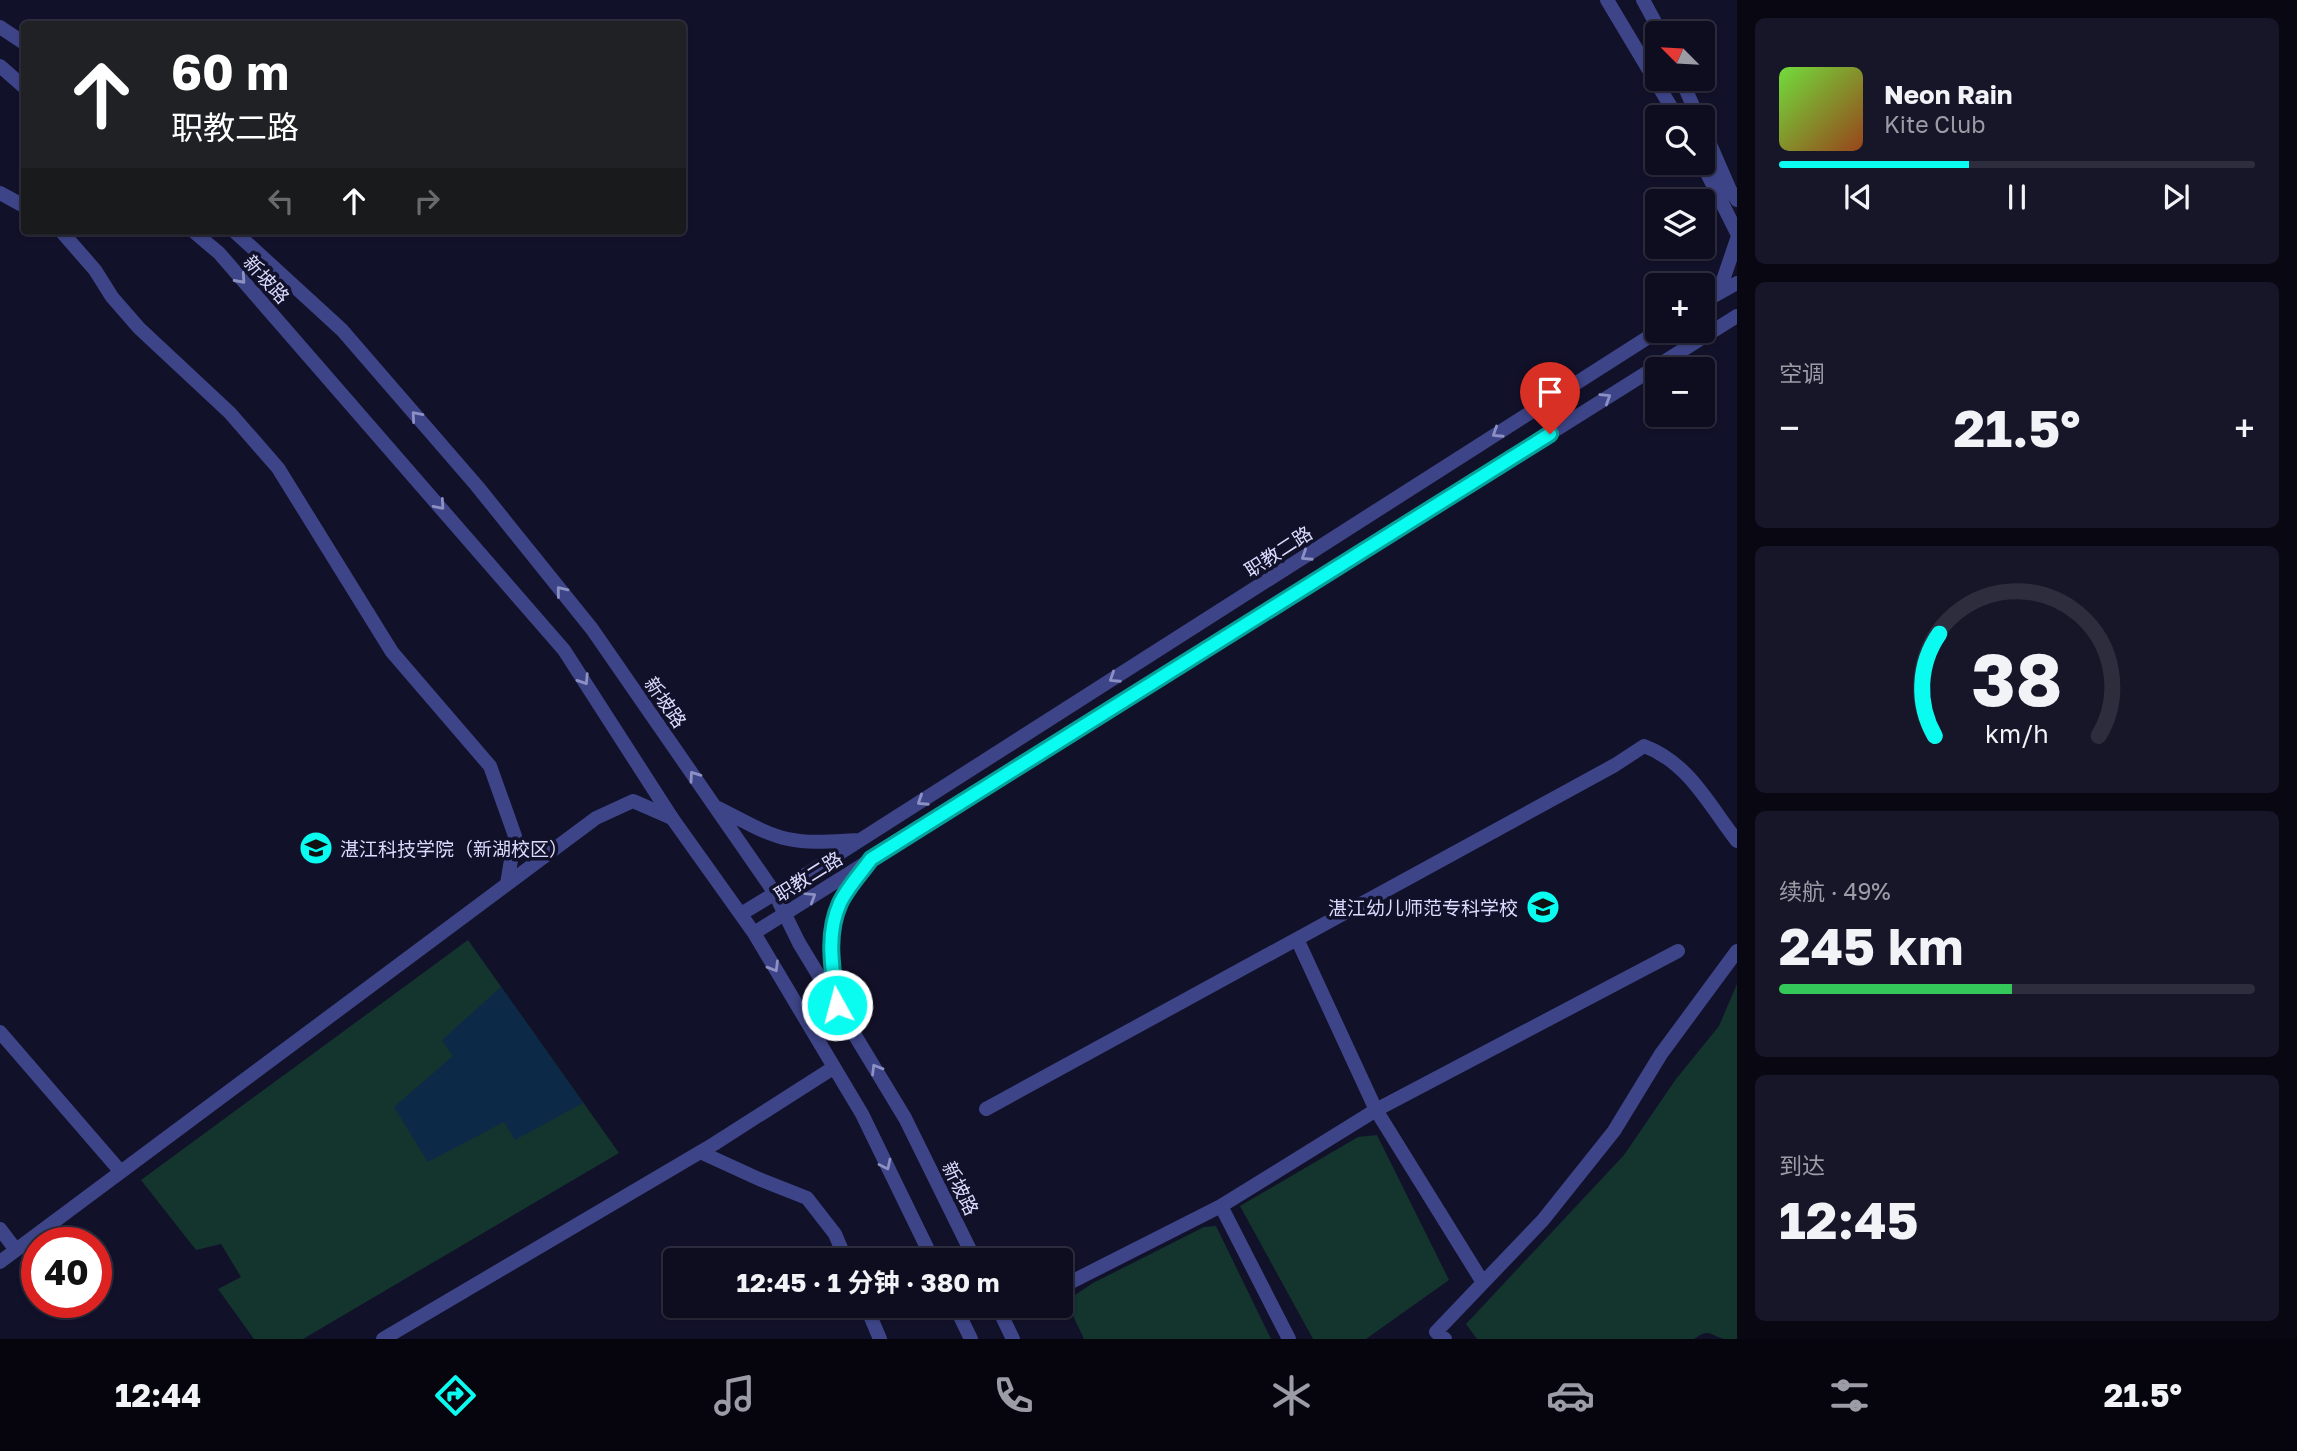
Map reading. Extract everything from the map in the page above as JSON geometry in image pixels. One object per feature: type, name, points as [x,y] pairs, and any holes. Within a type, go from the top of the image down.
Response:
[{"type":"street","points":[[1607,0],[1670,105]]},
{"type":"street","points":[[1643,0],[1656,21]]},
{"type":"street","points":[[0,27],[21,41]]},
{"type":"street","points":[[0,66],[21,84]]},
{"type":"street","points":[[1715,156],[1737,200]]},
{"type":"street","points":[[1708,175],[1737,233]]},
{"type":"street","points":[[0,193],[21,204]]},
{"type":"street","points":[[64,235],[139,328],[229,413],[278,468],[393,652],[490,766],[515,835],[507,884]]},
{"type":"street","name":"新坡路","points":[[198,235],[219,253],[565,650],[672,818],[741,914]]},
{"type":"street","name":"新坡路","points":[[238,235],[342,330],[477,486],[592,629],[774,892],[799,943],[905,1118],[969,1248]]},
{"type":"street","points":[[1719,292],[1737,239]]},
{"type":"street","points":[[1715,294],[1737,282]]},
{"type":"street","name":"职教二路","points":[[754,933],[1737,316]]},
{"type":"street","name":"职教二路","points":[[741,914],[1645,339]]},
{"type":"street","points":[[986,1109],[1615,765],[1644,746],[1659,751],[1688,773],[1737,841]]},
{"type":"street","points":[[0,1262],[596,818],[633,801],[672,818]]},
{"type":"street","points":[[715,806],[786,839],[806,842],[860,840]]},
{"type":"street","points":[[837,1005],[830,944],[833,923],[840,902],[871,859]]},
{"type":"street","points":[[741,914],[862,1114],[927,1248]]},
{"type":"street","points":[[1297,939],[1376,1110],[1482,1281]]},
{"type":"street","points":[[1073,1281],[1221,1206],[1376,1110],[1678,951]]},
{"type":"street","points":[[1422,1339],[1441,1335],[1482,1281],[1543,1220],[1615,1131],[1661,1054],[1737,951]]},
{"type":"street","points":[[0,1032],[121,1172]]},
{"type":"street","points":[[383,1339],[700,1152],[833,1068]]},
{"type":"street","points":[[700,1152],[807,1198],[835,1234],[841,1248]]},
{"type":"street","points":[[1221,1206],[1289,1339]]},
{"type":"street","points":[[0,1229],[16,1250]]},
{"type":"street","points":[[871,1318],[880,1339]]},
{"type":"street","points":[[961,1318],[971,1339]]},
{"type":"street","points":[[1003,1318],[1013,1339]]},
{"type":"green space","points":[[468,940],[619,1153],[303,1339],[254,1339],[218,1289],[241,1277],[221,1244],[196,1250],[141,1180]]},
{"type":"green space","points":[[1737,984],[1737,1339],[1724,1339],[1707,1333],[1694,1339],[1477,1339],[1466,1324],[1624,1155],[1676,1079],[1719,1026]]},
{"type":"green space","points":[[1377,1135],[1449,1280],[1366,1339],[1313,1339],[1240,1206],[1358,1137]]},
{"type":"green space","points":[[1216,1226],[1271,1339],[1084,1339],[1073,1316],[1073,1296],[1093,1283],[1204,1227]]},
{"type":"water","points":[[501,987],[583,1103],[515,1140],[504,1122],[428,1162],[394,1107],[453,1056],[442,1040]]},
{"type":"place","name":"湛江科技学院（新湖校区）","points":[[316,848]]},
{"type":"place","name":"湛江幼儿师范专科学校","points":[[1543,907]]},
{"type":"route","points":[[837,1005],[830,944],[833,923],[840,902],[871,859],[1550,434]]}]
